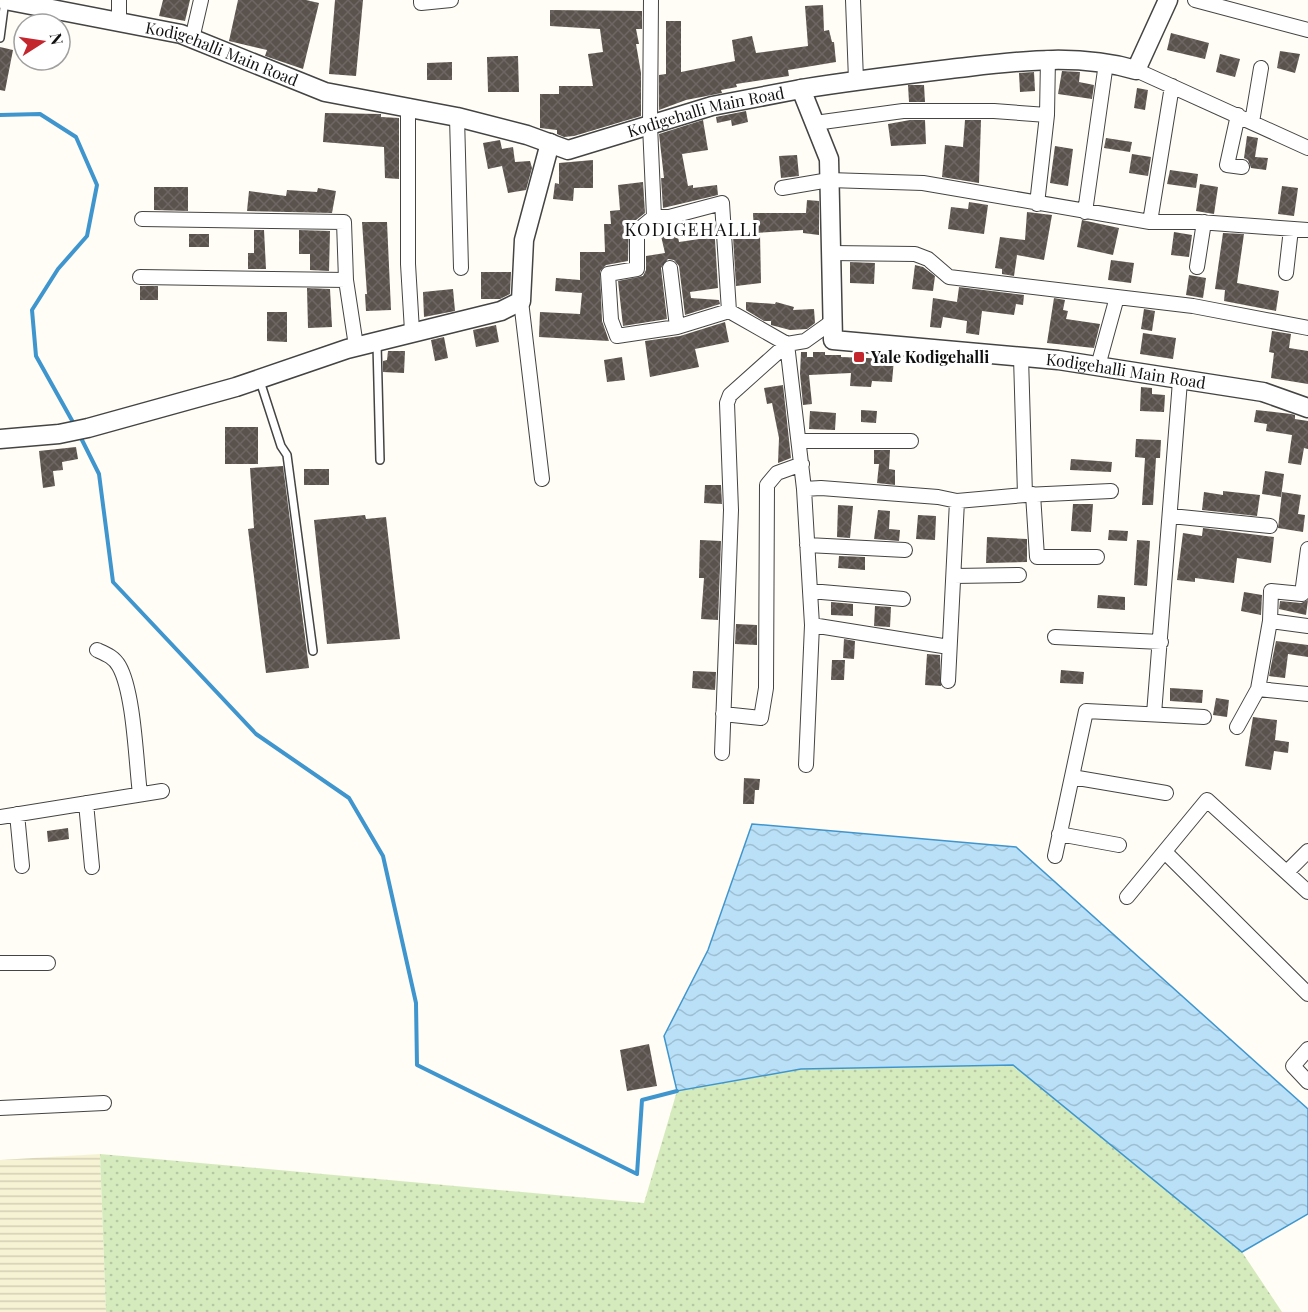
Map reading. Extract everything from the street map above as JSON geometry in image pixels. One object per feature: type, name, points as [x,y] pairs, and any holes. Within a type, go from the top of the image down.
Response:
[{"type":"street","name":"Kodigehalli Main Road","points":[[5,0],[181,34],[325,92],[457,117],[568,150],[712,106],[801,89],[829,159],[833,340],[1098,366],[1180,381],[1263,392],[1308,408]]},
{"type":"street","points":[[119,0],[119,21]]},
{"type":"street","points":[[192,39],[201,0]]},
{"type":"street","points":[[421,0],[421,3],[451,0]]},
{"type":"street","points":[[651,0],[650,125],[654,217]]},
{"type":"street","points":[[853,0],[856,80]]},
{"type":"street","points":[[1136,70],[1168,0]]},
{"type":"street","points":[[1195,0],[1308,30]]},
{"type":"street","points":[[1037,204],[1047,115],[1048,58]]},
{"type":"street","points":[[801,89],[856,80],[1048,58],[1106,63],[1136,70],[1308,148]]},
{"type":"street","points":[[1085,212],[1106,63]]},
{"type":"street","points":[[1252,122],[1261,68]]},
{"type":"street","points":[[1150,222],[1172,86]]},
{"type":"street","points":[[408,106],[408,264],[412,331]]},
{"type":"street","points":[[814,123],[903,111],[994,111],[1047,115]]},
{"type":"street","points":[[1238,115],[1227,165],[1242,167]]},
{"type":"street","points":[[457,117],[461,268]]},
{"type":"street","points":[[542,479],[521,301],[524,240],[550,143]]},
{"type":"street","points":[[782,188],[829,180],[923,183],[1150,222],[1204,222],[1308,230]]},
{"type":"street","points":[[729,311],[722,203],[669,217],[654,217],[637,231],[637,269],[608,274],[611,320],[616,336],[677,327],[729,311],[787,344]]},
{"type":"street","points":[[142,219],[344,222],[346,280],[356,346]]},
{"type":"street","points":[[1197,267],[1204,222]]},
{"type":"street","points":[[1286,273],[1291,228]]},
{"type":"street","points":[[831,253],[915,254],[928,259],[949,277],[1193,306],[1308,328]]},
{"type":"street","points":[[670,268],[677,327]]},
{"type":"street","points":[[141,277],[346,280]]},
{"type":"street","points":[[1098,366],[1117,297]]},
{"type":"street","points":[[0,439],[59,434],[88,428],[259,379],[356,346],[501,311],[521,301]]},
{"type":"street","points":[[722,753],[731,510],[727,403],[730,395],[787,344],[805,341],[832,321]]},
{"type":"street","points":[[787,344],[804,489],[812,625],[806,765]]},
{"type":"street","points":[[1022,357],[1029,495],[1037,557],[1097,557]]},
{"type":"street","points":[[1154,714],[1172,516],[1180,381]]},
{"type":"street","points":[[799,441],[911,441]]},
{"type":"street","points":[[723,714],[761,718],[766,688],[767,485],[777,473],[801,465]]},
{"type":"street","points":[[804,489],[822,488],[915,495],[957,501],[1111,491]]},
{"type":"street","points":[[948,681],[957,501]]},
{"type":"street","points":[[1172,516],[1270,526]]},
{"type":"street","points":[[807,545],[904,550]]},
{"type":"street","points":[[1237,728],[1258,689],[1270,621],[1271,591],[1302,594],[1308,549]]},
{"type":"street","points":[[954,576],[1019,575]]},
{"type":"street","points":[[810,591],[903,599]]},
{"type":"street","points":[[1270,621],[1308,626]]},
{"type":"street","points":[[812,625],[950,647]]},
{"type":"street","points":[[1054,637],[1161,642]]},
{"type":"street","points":[[97,650],[109,655],[118,665],[126,682],[140,794]]},
{"type":"street","points":[[1258,689],[1308,694]]},
{"type":"street","points":[[1055,856],[1086,711],[1204,717]]},
{"type":"street","points":[[1072,777],[1166,793]]},
{"type":"street","points":[[0,817],[162,791]]},
{"type":"street","points":[[1127,897],[1207,800],[1308,892]]},
{"type":"street","points":[[86,803],[92,867]]},
{"type":"street","points":[[17,814],[22,866]]},
{"type":"street","points":[[1059,834],[1119,845]]},
{"type":"street","points":[[1287,872],[1308,851]]},
{"type":"street","points":[[1165,852],[1308,994]]},
{"type":"street","points":[[0,963],[48,963]]},
{"type":"street","points":[[1308,1049],[1293,1066],[1308,1082]]},
{"type":"street","points":[[0,1108],[104,1103]]},
{"type":"lane","points":[[0,38],[5,0]]},
{"type":"lane","points":[[377,341],[380,460]]},
{"type":"lane","points":[[259,379],[281,446],[287,455],[313,651]]},
{"type":"shaded area","points":[[100,1154],[106,1312],[0,1312],[0,1160]]},
{"type":"green space","points":[[1013,1065],[1242,1252],[1282,1312],[106,1312],[100,1154],[644,1203],[677,1091],[801,1069]]},
{"type":"water","points":[[752,824],[1016,847],[1308,1109],[1308,1214],[1242,1252],[1013,1065],[801,1069],[677,1091],[664,1036],[708,950]]},
{"type":"building","points":[[163,0],[190,0],[185,21],[159,16]]},
{"type":"building","points":[[238,0],[306,0],[319,3],[303,69],[265,56],[267,50],[229,41]]},
{"type":"building","points":[[335,0],[363,0],[356,76],[329,74]]},
{"type":"building","points":[[823,5],[824,31],[829,30],[832,42],[834,42],[836,62],[788,70],[789,76],[736,84],[737,87],[721,90],[722,93],[686,100],[659,110],[659,75],[666,74],[666,21],[681,21],[681,72],[735,61],[732,40],[752,36],[756,53],[808,46],[805,6]]},
{"type":"building","points":[[550,10],[642,11],[642,29],[636,29],[641,73],[641,116],[574,136],[564,137],[557,134],[557,130],[540,128],[540,94],[559,94],[559,86],[593,86],[588,54],[603,52],[600,29],[550,26]]},
{"type":"building","points":[[1171,33],[1209,43],[1205,59],[1167,50]]},
{"type":"building","points":[[0,47],[12,50],[12,55],[5,91],[0,90]]},
{"type":"building","points":[[1280,51],[1300,54],[1295,73],[1277,68]]},
{"type":"building","points":[[1220,54],[1240,59],[1235,77],[1216,72]]},
{"type":"building","points":[[518,56],[519,92],[488,92],[487,57]]},
{"type":"building","points":[[452,62],[452,80],[427,80],[427,63]]},
{"type":"building","points":[[1062,71],[1080,72],[1079,82],[1094,85],[1092,99],[1058,94]]},
{"type":"building","points":[[1034,72],[1035,91],[1020,92],[1019,73]]},
{"type":"building","points":[[908,85],[924,85],[925,102],[909,102]]},
{"type":"building","points":[[1137,88],[1148,90],[1145,110],[1134,108]]},
{"type":"building","points":[[746,111],[748,122],[732,126],[731,120],[717,123],[716,117]]},
{"type":"building","points":[[325,113],[381,114],[381,117],[399,118],[399,179],[385,178],[384,147],[323,142]]},
{"type":"building","points":[[703,120],[708,150],[682,154],[688,186],[693,185],[693,188],[717,185],[718,195],[663,208],[661,178],[664,178],[659,134]]},
{"type":"building","points":[[925,120],[926,144],[891,146],[888,124]]},
{"type":"building","points":[[965,120],[981,120],[979,183],[942,177],[945,145],[963,147]]},
{"type":"building","points":[[1247,136],[1258,138],[1255,157],[1268,158],[1266,170],[1251,168],[1248,160],[1244,158]]},
{"type":"building","points":[[1106,138],[1132,142],[1130,152],[1104,148]]},
{"type":"building","points":[[500,140],[502,149],[513,147],[515,162],[530,161],[532,168],[526,190],[508,193],[502,166],[488,169],[483,143]]},
{"type":"building","points":[[1055,146],[1073,149],[1068,186],[1050,183]]},
{"type":"building","points":[[1132,154],[1151,157],[1148,176],[1129,173]]},
{"type":"building","points":[[797,155],[799,176],[781,178],[779,156]]},
{"type":"building","points":[[593,160],[593,188],[574,188],[573,201],[553,199],[555,183],[559,184],[559,163]]},
{"type":"building","points":[[1170,170],[1198,174],[1196,188],[1167,184]]},
{"type":"building","points":[[643,182],[645,213],[636,220],[629,221],[628,261],[606,265],[600,271],[602,321],[609,341],[539,337],[540,312],[580,314],[582,293],[555,291],[556,278],[580,280],[580,252],[605,252],[604,224],[611,224],[610,211],[620,210],[618,185]]},
{"type":"building","points":[[1200,184],[1218,187],[1214,214],[1196,211]]},
{"type":"building","points":[[1282,186],[1298,188],[1294,216],[1278,214]]},
{"type":"building","points":[[154,187],[188,187],[188,211],[154,210]]},
{"type":"building","points":[[318,188],[336,191],[332,213],[247,211],[249,191],[286,196],[287,190],[317,192]]},
{"type":"building","points":[[807,200],[819,201],[819,235],[803,233],[803,230],[754,233],[753,213],[806,213]]},
{"type":"building","points":[[969,202],[988,205],[984,234],[948,229],[951,207],[968,209]]},
{"type":"building","points":[[1027,212],[1052,215],[1044,260],[1017,255],[1014,276],[1002,274],[1002,269],[995,268],[1000,237],[1025,240]]},
{"type":"building","points":[[1082,220],[1119,228],[1113,255],[1077,247]]},
{"type":"building","points":[[362,222],[387,222],[391,310],[366,311]]},
{"type":"building","points":[[714,224],[718,288],[690,292],[691,298],[719,300],[720,304],[685,315],[679,266],[674,260],[668,259],[661,268],[667,319],[623,326],[618,281],[643,276],[646,270],[646,256],[665,253],[661,236],[677,232],[679,242],[706,238],[705,227]]},
{"type":"building","points":[[254,230],[264,230],[266,269],[248,269],[248,253],[254,253]]},
{"type":"building","points":[[299,230],[330,231],[329,271],[310,270],[310,254],[299,254]]},
{"type":"building","points":[[1174,232],[1192,235],[1189,257],[1171,255]]},
{"type":"building","points":[[1223,233],[1244,234],[1237,283],[1279,291],[1276,311],[1224,301],[1225,290],[1215,289]]},
{"type":"building","points":[[189,234],[209,234],[209,247],[189,247]]},
{"type":"building","points":[[760,234],[761,283],[736,286],[733,237]]},
{"type":"building","points":[[1111,260],[1134,263],[1131,283],[1108,280]]},
{"type":"building","points":[[850,262],[875,263],[874,284],[850,283]]},
{"type":"building","points":[[915,265],[923,267],[935,276],[933,291],[912,289]]},
{"type":"building","points":[[481,272],[511,272],[510,294],[500,299],[481,299]]},
{"type":"building","points":[[1189,275],[1206,278],[1203,298],[1186,295]]},
{"type":"building","points":[[140,286],[158,286],[158,300],[140,300]]},
{"type":"building","points":[[959,287],[1024,295],[1023,305],[1016,304],[1014,315],[982,311],[979,335],[966,333],[967,321],[943,317],[941,328],[930,327],[933,298],[957,302]]},
{"type":"building","points":[[307,288],[330,289],[332,327],[308,328]]},
{"type":"building","points":[[453,289],[455,311],[424,317],[423,292]]},
{"type":"building","points":[[1054,298],[1065,300],[1063,310],[1068,311],[1066,319],[1100,324],[1094,348],[1047,343]]},
{"type":"building","points":[[746,302],[775,304],[776,302],[794,307],[793,310],[814,309],[815,323],[807,329],[790,330],[771,325],[771,321],[764,321],[746,310]]},
{"type":"building","points":[[1144,309],[1155,311],[1152,331],[1141,329]]},
{"type":"building","points":[[267,312],[287,312],[287,342],[267,341]]},
{"type":"building","points":[[725,322],[729,342],[695,349],[699,367],[650,377],[645,341],[680,336]]},
{"type":"building","points":[[496,325],[499,342],[476,347],[473,330]]},
{"type":"building","points":[[1272,331],[1291,334],[1289,348],[1308,351],[1308,384],[1271,378],[1274,353],[1269,352]]},
{"type":"building","points":[[1143,333],[1176,338],[1173,359],[1140,354]]},
{"type":"building","points":[[444,337],[448,358],[435,361],[431,340]]},
{"type":"building","points":[[388,351],[405,351],[404,373],[383,372],[383,361],[387,360]]},
{"type":"building","points":[[801,352],[807,352],[807,357],[813,357],[813,352],[825,352],[825,355],[841,355],[841,357],[894,359],[892,382],[872,381],[871,387],[850,386],[851,373],[809,375],[812,404],[803,405],[800,374]]},
{"type":"building","points":[[622,357],[625,380],[607,382],[604,360]]},
{"type":"building","points":[[783,385],[791,458],[778,463],[779,438],[772,403],[767,404],[764,388]]},
{"type":"building","points":[[1141,387],[1152,388],[1152,394],[1165,395],[1164,412],[1140,411]]},
{"type":"building","points":[[861,410],[877,411],[876,423],[861,422]]},
{"type":"building","points":[[1256,410],[1291,414],[1295,415],[1295,419],[1308,421],[1308,449],[1304,448],[1301,465],[1288,463],[1292,435],[1266,431],[1267,424],[1254,422]]},
{"type":"building","points":[[810,411],[836,413],[835,430],[809,429]]},
{"type":"building","points":[[225,427],[258,427],[258,464],[225,464]]},
{"type":"building","points":[[1136,439],[1161,440],[1160,458],[1156,458],[1153,505],[1142,505],[1145,458],[1135,457]]},
{"type":"building","points":[[76,447],[78,459],[62,462],[63,470],[53,471],[55,486],[43,488],[39,451]]},
{"type":"building","points":[[874,450],[890,450],[889,469],[895,470],[895,485],[877,483],[879,464],[874,464]]},
{"type":"building","points":[[1071,459],[1112,462],[1111,472],[1070,470]]},
{"type":"building","points":[[283,466],[309,668],[266,673],[248,529],[254,528],[250,468]]},
{"type":"building","points":[[304,469],[329,469],[329,485],[304,485]]},
{"type":"building","points":[[1265,471],[1284,474],[1281,497],[1262,494]]},
{"type":"building","points":[[705,485],[721,485],[722,504],[704,503]]},
{"type":"building","points":[[1223,491],[1260,495],[1257,516],[1202,510],[1204,492],[1223,495]]},
{"type":"building","points":[[1282,492],[1301,495],[1298,514],[1305,515],[1303,532],[1278,528]]},
{"type":"building","points":[[1073,504],[1093,504],[1091,532],[1071,531]]},
{"type":"building","points":[[838,505],[853,506],[850,538],[837,537]]},
{"type":"building","points":[[878,510],[890,511],[889,529],[900,530],[899,541],[874,539]]},
{"type":"building","points":[[365,515],[366,519],[386,517],[400,639],[327,644],[314,520]]},
{"type":"building","points":[[918,515],[936,516],[935,540],[916,539]]},
{"type":"building","points":[[1203,528],[1274,537],[1271,563],[1237,558],[1234,583],[1195,578],[1195,582],[1177,580],[1183,533],[1202,536]]},
{"type":"building","points":[[1109,530],[1128,531],[1127,541],[1108,540]]},
{"type":"building","points":[[987,537],[1027,539],[1027,562],[986,563]]},
{"type":"building","points":[[700,540],[721,541],[718,620],[701,619],[704,578],[699,578]]},
{"type":"building","points":[[1137,540],[1150,541],[1147,586],[1134,585]]},
{"type":"building","points":[[839,556],[865,557],[865,570],[838,568]]},
{"type":"building","points":[[1244,592],[1262,595],[1261,615],[1241,611]]},
{"type":"building","points":[[1098,595],[1125,597],[1125,610],[1097,608]]},
{"type":"building","points":[[1308,600],[1306,615],[1279,609],[1280,601],[1301,603]]},
{"type":"building","points":[[831,602],[853,604],[853,616],[831,615]]},
{"type":"building","points":[[875,606],[891,607],[890,627],[874,626]]},
{"type":"building","points":[[736,624],[757,625],[757,645],[735,644]]},
{"type":"building","points":[[844,639],[855,641],[854,659],[843,658]]},
{"type":"building","points":[[1276,641],[1308,645],[1308,657],[1288,654],[1285,678],[1269,676]]},
{"type":"building","points":[[927,654],[940,655],[941,686],[925,685]]},
{"type":"building","points":[[832,660],[845,660],[844,680],[831,680]]},
{"type":"building","points":[[1061,670],[1084,672],[1083,684],[1060,683]]},
{"type":"building","points":[[693,671],[716,672],[715,690],[692,688]]},
{"type":"building","points":[[1170,688],[1203,690],[1202,703],[1170,701]]},
{"type":"building","points":[[1216,698],[1229,700],[1227,717],[1213,715]]},
{"type":"building","points":[[1253,717],[1277,720],[1275,740],[1289,742],[1288,753],[1274,751],[1271,770],[1245,766]]},
{"type":"building","points":[[744,778],[760,779],[759,790],[755,790],[754,804],[743,804]]},
{"type":"building","points":[[68,828],[69,839],[48,842],[47,831]]},
{"type":"building","points":[[649,1044],[657,1086],[627,1091],[620,1050]]},
{"type":"waterway","points":[[0,115],[40,114],[76,137],[97,185],[87,236],[58,269],[32,310],[36,356],[74,424]]},
{"type":"waterway","points":[[80,436],[99,474],[113,582],[256,734],[349,798],[383,856],[416,1003],[417,1065],[637,1174],[642,1100],[677,1091]]},
{"type":"place","name":"Yale Kodigehalli","points":[[859,357]]},
{"type":"district","name":"KODIGEHALLI","points":[[692,230]]}]
